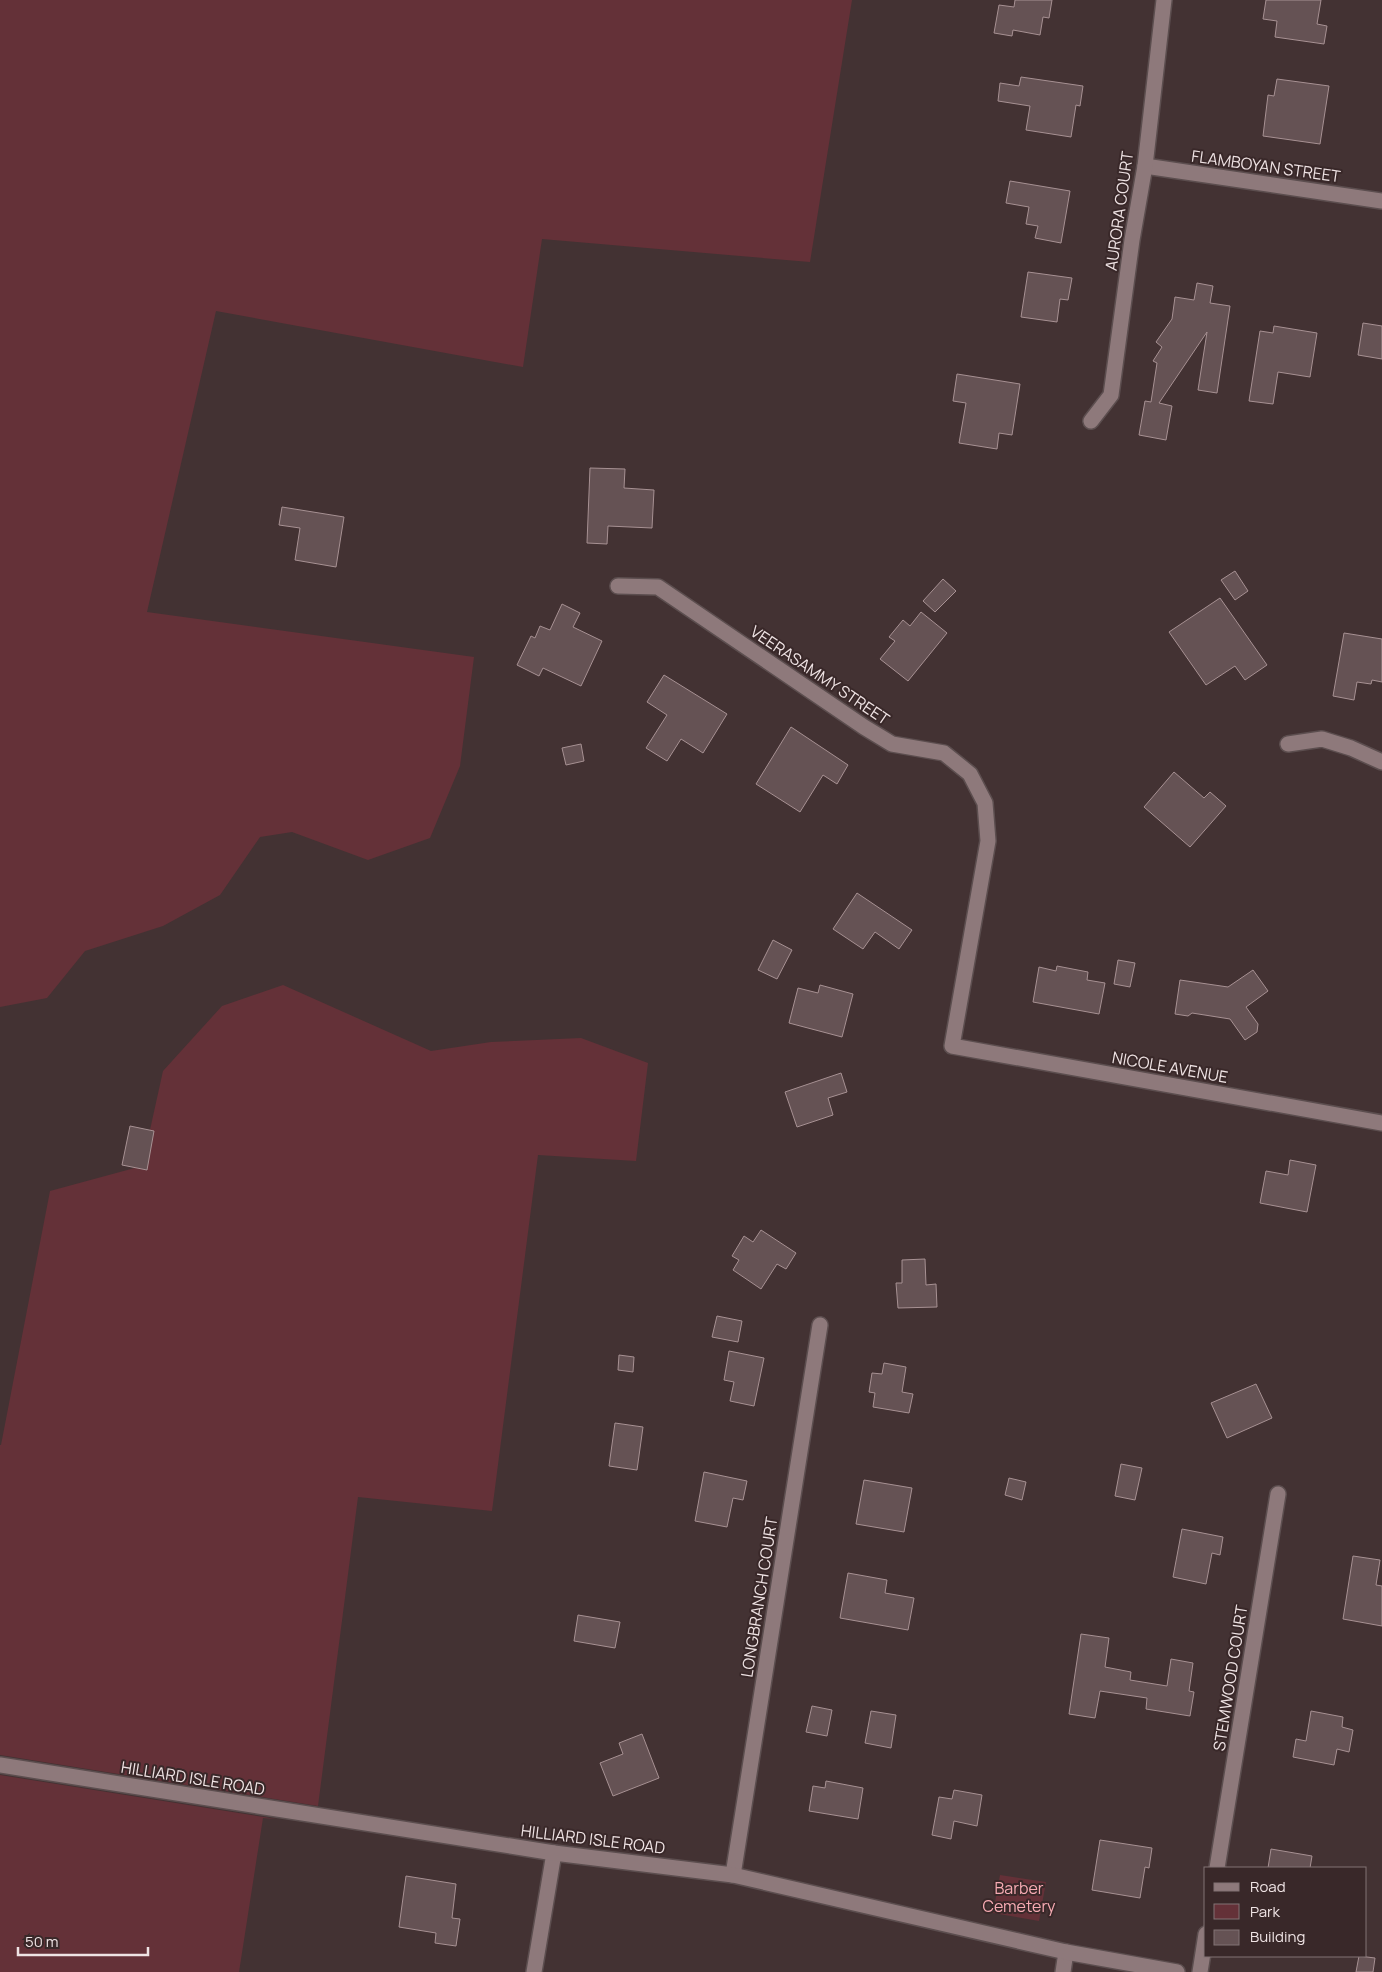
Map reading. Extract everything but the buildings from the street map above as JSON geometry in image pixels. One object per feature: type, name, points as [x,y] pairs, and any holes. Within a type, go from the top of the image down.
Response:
[{"type":"street","name":"AURORA COURT","points":[[1091,420],[1111,395],[1144,166],[1164,0]]},
{"type":"street","name":"FLAMBOYAN STREET","points":[[1144,166],[1382,201]]},
{"type":"street","name":"VEERASAMMY STREET","points":[[618,586],[658,587],[892,744],[944,753],[970,774],[985,803],[988,841],[952,1046]]},
{"type":"street","points":[[1288,744],[1322,739],[1351,748],[1382,762]]},
{"type":"street","name":"NICOLE AVENUE","points":[[952,1046],[1382,1123]]},
{"type":"street","name":"LONGBRANCH COURT","points":[[733,1875],[820,1325]]},
{"type":"street","name":"STEMWOOD COURT","points":[[1216,1867],[1278,1494]]},
{"type":"street","name":"HILLIARD ISLE ROAD","points":[[0,1765],[554,1853],[733,1875],[1066,1952],[1177,1972]]},
{"type":"street","points":[[534,1972],[554,1853]]},
{"type":"street","points":[[1200,1972],[1204,1947]]},
{"type":"street","points":[[1063,1972],[1066,1952]]},
{"type":"green space","points":[[0,0],[852,0],[810,262],[542,239],[523,367],[216,311],[147,612],[474,657],[460,766],[430,838],[368,860],[292,832],[260,837],[220,895],[163,926],[85,951],[47,998],[0,1007]]},
{"type":"green space","points":[[283,985],[431,1051],[491,1042],[581,1038],[648,1063],[636,1161],[538,1155],[492,1511],[358,1497],[318,1806],[0,1755],[0,1445],[50,1191],[142,1166],[163,1071],[222,1006]]},
{"type":"green space","points":[[0,1775],[276,1819],[263,1818],[239,1972],[0,1972]]},
{"type":"green space","name":"Barber Cemetery","points":[[1000,1875],[1046,1882],[1039,1921],[993,1913]]}]
